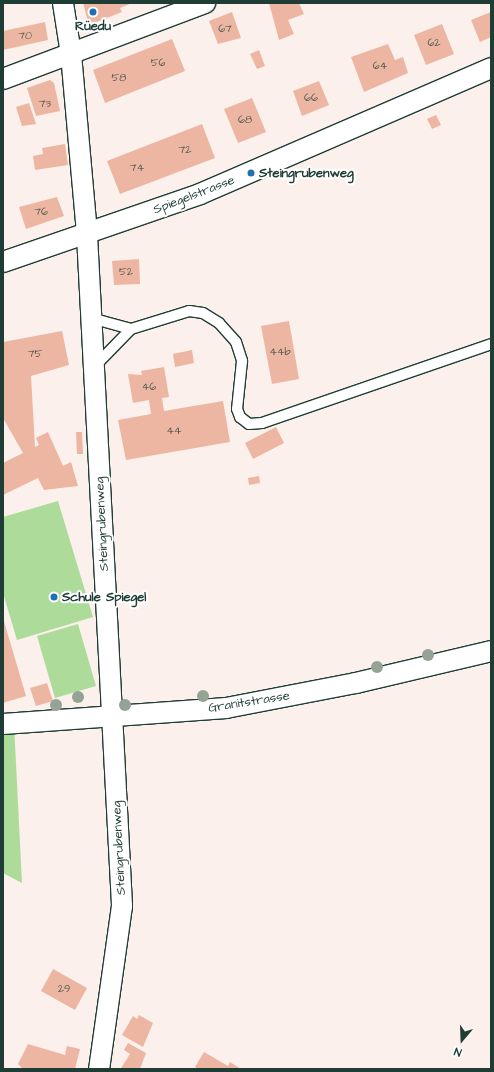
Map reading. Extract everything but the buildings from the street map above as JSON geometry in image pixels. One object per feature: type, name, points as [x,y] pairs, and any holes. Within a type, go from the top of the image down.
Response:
[{"type":"street","name":"Steingrubenweg","points":[[63,3],[71,54],[88,235],[91,318],[122,906],[99,1069]]},
{"type":"street","points":[[3,79],[205,3]]},
{"type":"street","name":"Spiegelstrasse","points":[[3,262],[88,235],[200,194],[491,68]]},
{"type":"street","name":"Granitstrasse","points":[[3,724],[112,718],[226,708],[356,683],[491,651]]},
{"type":"lane","points":[[94,367],[131,329],[189,311],[203,313],[219,323],[236,342],[242,361],[237,409],[249,424],[274,421],[491,344]]},
{"type":"lane","points":[[91,318],[131,329]]},
{"type":"green space","points":[[58,501],[93,617],[17,640],[3,593],[3,517]]},
{"type":"green space","points":[[78,624],[96,686],[55,698],[37,636]]},
{"type":"green space","points":[[3,724],[14,724],[22,883],[3,873]]},
{"type":"place","name":"Rüedu","points":[[93,12]]},
{"type":"place","name":"Steingrubenweg","points":[[251,173]]},
{"type":"place","name":"Schule Spiegel","points":[[54,597]]}]
